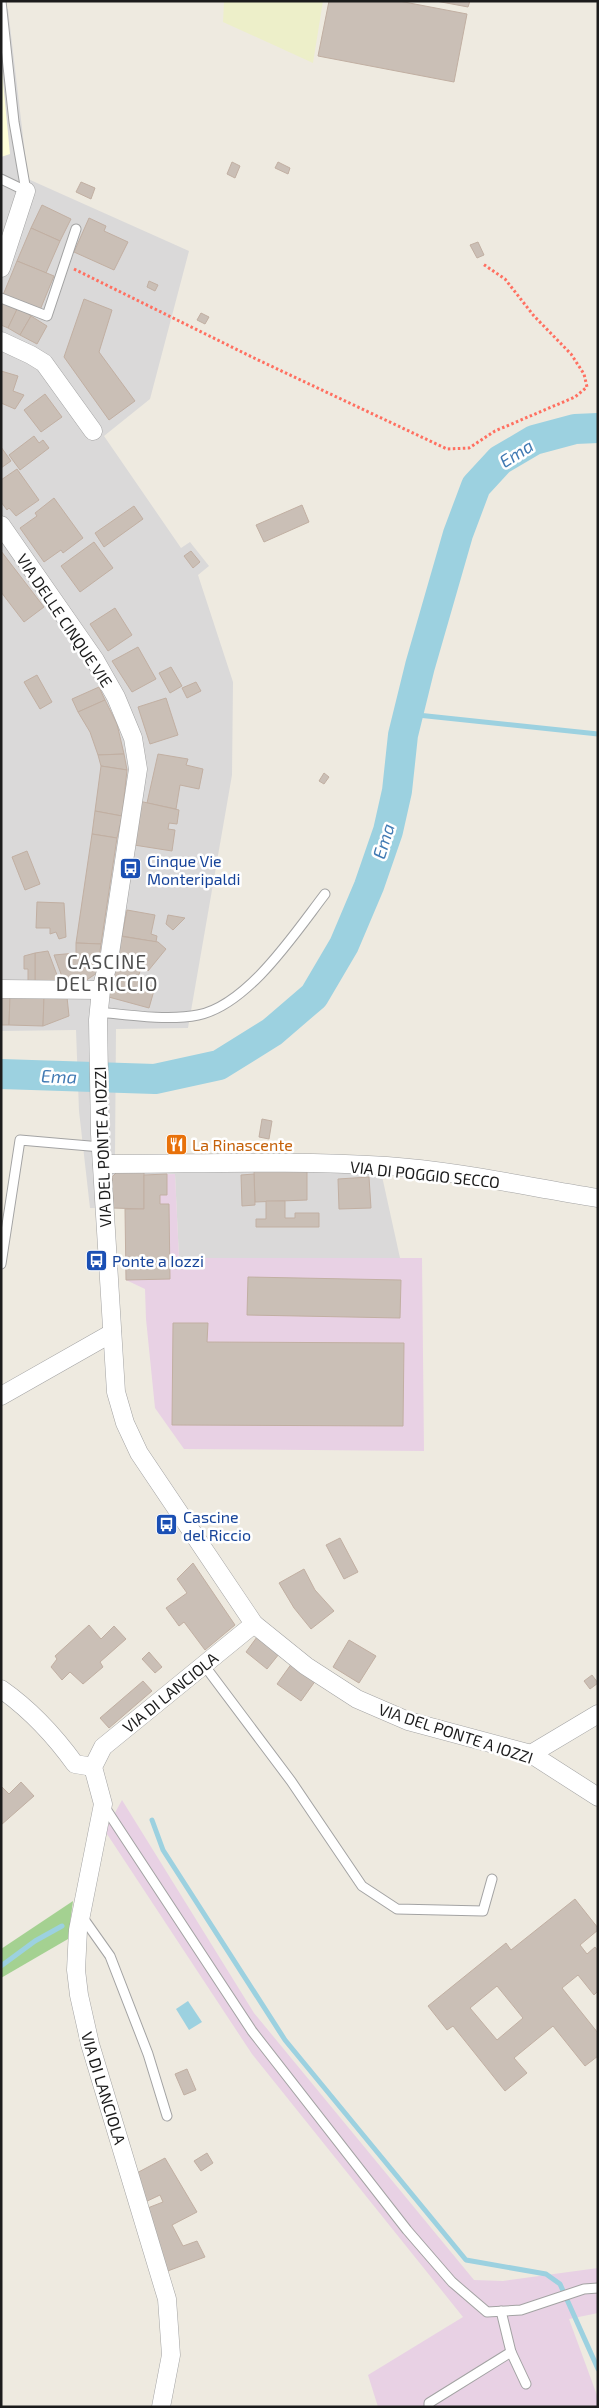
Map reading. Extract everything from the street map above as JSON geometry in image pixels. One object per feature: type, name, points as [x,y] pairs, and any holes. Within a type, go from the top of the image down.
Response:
[{"type":"street","points":[[1,268],[26,191]]},
{"type":"street","points":[[1,341],[31,355],[44,364],[93,432]]},
{"type":"street","name":"VIA DELLE CINQUE VIE","points":[[1,525],[95,660],[116,697],[133,738],[138,769],[109,960],[101,990],[98,1016]]},
{"type":"street","points":[[1,989],[101,990]]},
{"type":"street","name":"VIA DEL PONTE A IOZZI","points":[[98,1016],[101,1149],[116,1392],[125,1423],[139,1453],[254,1624],[306,1666],[357,1699],[408,1721],[531,1754],[598,1796]]},
{"type":"street","name":"VIA DI POGGIO SECCO","points":[[101,1149],[311,1163],[389,1166],[598,1198]]},
{"type":"street","points":[[1,1396],[112,1333]]},
{"type":"street","name":"VIA DI LANCIOLA","points":[[161,2407],[171,2355],[167,2299],[90,2044],[79,1995],[76,1970],[81,1915],[103,1804],[93,1767],[103,1747],[254,1624]]},
{"type":"street","points":[[1,1689],[23,1704],[54,1735],[75,1764],[93,1767]]},
{"type":"street","points":[[531,1754],[598,1714]]},
{"type":"lane","points":[[2,1],[14,122],[26,191]]},
{"type":"lane","points":[[1,179],[26,191]]},
{"type":"lane","points":[[1,298],[47,316],[76,229]]},
{"type":"lane","points":[[98,1016],[154,1017],[198,1015],[231,1000],[268,966],[325,894]]},
{"type":"lane","points":[[1,1264],[20,1140],[101,1149]]},
{"type":"lane","points":[[204,1665],[291,1780],[362,1886],[397,1909],[483,1911],[492,1879]]},
{"type":"lane","points":[[103,1804],[252,2031],[395,2215],[452,2282],[487,2312],[521,2310],[584,2289],[598,2288]]},
{"type":"lane","points":[[81,1915],[110,1956],[148,2054],[167,2116]]},
{"type":"lane","points":[[501,2311],[511,2352],[526,2384]]},
{"type":"lane","points":[[429,2407],[429,2403],[511,2352]]},
{"type":"path","points":[[64,264],[254,358],[447,450],[469,448],[494,431],[575,397],[587,387],[584,374],[571,354],[534,316],[505,279],[483,264]]},
{"type":"shaded area","points":[[224,1],[323,1],[313,63],[223,22]]},
{"type":"shaded area","points":[[1,7],[8,9],[28,179],[189,251],[150,399],[104,436],[181,548],[190,542],[209,566],[198,575],[233,682],[232,775],[188,1028],[116,1029],[115,1155],[378,1158],[400,1258],[179,1258],[175,1174],[144,1175],[144,1209],[90,1208],[79,1111],[76,1030],[1,1031]]},
{"type":"shaded area","points":[[1,60],[10,154],[1,157]]},
{"type":"shaded area","points":[[175,1174],[179,1258],[422,1258],[424,1451],[184,1449],[155,1408],[146,1319],[145,1289],[126,1280],[125,1209],[144,1208],[144,1175]]},
{"type":"shaded area","points":[[122,1800],[254,2013],[474,2280],[503,2281],[598,2268],[598,2313],[569,2319],[598,2398],[598,2407],[378,2407],[368,2375],[463,2317],[252,2054],[105,1831]]},
{"type":"green space","points":[[73,1901],[68,1939],[1,1978],[1,1949]]},
{"type":"water","points":[[188,2001],[202,2022],[189,2030],[176,2009]]},
{"type":"building","points":[[329,1],[399,1],[467,14],[454,82],[318,56]]},
{"type":"building","points":[[436,1],[470,1],[468,7]]},
{"type":"building","points":[[232,162],[240,166],[235,178],[227,174]]},
{"type":"building","points":[[278,162],[290,168],[288,174],[275,168]]},
{"type":"building","points":[[81,182],[95,188],[91,199],[76,192]]},
{"type":"building","points":[[42,205],[71,219],[60,241],[31,228]]},
{"type":"building","points":[[89,218],[106,226],[104,231],[128,242],[114,270],[74,252]]},
{"type":"building","points":[[31,228],[60,241],[46,273],[17,261]]},
{"type":"building","points":[[478,242],[484,255],[477,258],[470,245]]},
{"type":"building","points":[[17,261],[54,276],[40,310],[3,295]]},
{"type":"building","points":[[149,281],[158,285],[155,291],[147,287]]},
{"type":"building","points":[[84,299],[112,310],[99,352],[135,401],[109,420],[64,357]]},
{"type":"building","points":[[2,302],[17,310],[8,328],[1,325]]},
{"type":"building","points":[[18,307],[31,316],[20,335],[8,328]]},
{"type":"building","points":[[201,313],[209,317],[205,324],[197,320]]},
{"type":"building","points":[[31,316],[47,326],[37,344],[20,335]]},
{"type":"building","points":[[1,371],[18,376],[13,391],[24,395],[15,409],[1,403]]},
{"type":"building","points":[[45,394],[62,417],[41,432],[24,410]]},
{"type":"building","points":[[34,436],[39,443],[43,440],[49,448],[20,470],[9,455]]},
{"type":"building","points":[[1,447],[11,461],[1,468]]},
{"type":"building","points":[[17,469],[39,500],[16,516],[9,508],[7,510],[1,502],[1,480]]},
{"type":"building","points":[[54,498],[83,538],[63,553],[61,550],[44,562],[20,528],[37,516],[35,513]]},
{"type":"building","points":[[302,505],[309,522],[264,542],[256,525]]},
{"type":"building","points":[[134,506],[143,519],[104,547],[95,533]]},
{"type":"building","points":[[94,542],[113,568],[80,592],[61,566]]},
{"type":"building","points":[[1,551],[44,607],[24,622],[1,592]]},
{"type":"building","points":[[191,551],[200,562],[193,568],[184,556]]},
{"type":"building","points":[[115,608],[132,635],[108,651],[90,624]]},
{"type":"building","points":[[138,647],[156,679],[132,692],[112,661]]},
{"type":"building","points":[[171,667],[182,686],[170,693],[159,673]]},
{"type":"building","points":[[37,675],[52,702],[40,709],[24,682]]},
{"type":"building","points":[[196,682],[201,691],[187,698],[182,688]]},
{"type":"building","points":[[99,687],[105,700],[78,712],[72,699]]},
{"type":"building","points":[[166,698],[178,735],[150,744],[138,707]]},
{"type":"building","points":[[105,700],[117,724],[124,754],[98,755],[90,732],[78,712]]},
{"type":"building","points":[[124,754],[127,770],[101,766],[98,755]]},
{"type":"building","points":[[158,754],[188,759],[186,765],[203,769],[199,789],[180,785],[176,809],[147,803]]},
{"type":"building","points":[[101,766],[127,770],[122,816],[95,811]]},
{"type":"building","points":[[324,773],[329,777],[324,784],[319,781]]},
{"type":"building","points":[[139,801],[179,810],[177,824],[169,823],[168,829],[175,830],[172,851],[134,845]]},
{"type":"building","points":[[95,811],[122,816],[117,838],[92,834]]},
{"type":"building","points":[[92,834],[117,838],[101,944],[76,943]]},
{"type":"building","points":[[27,851],[40,884],[25,890],[12,857]]},
{"type":"building","points":[[37,902],[64,903],[66,937],[59,939],[56,932],[50,934],[50,928],[36,928]]},
{"type":"building","points":[[127,910],[155,915],[151,934],[157,936],[156,942],[122,936]]},
{"type":"building","points":[[168,915],[185,918],[173,930],[166,924]]},
{"type":"building","points":[[119,936],[158,942],[166,949],[148,971],[146,968],[140,971],[114,964]]},
{"type":"building","points":[[76,943],[101,944],[97,973],[85,981],[64,982],[54,955],[76,953]]},
{"type":"building","points":[[48,951],[60,983],[35,982],[35,953]]},
{"type":"building","points":[[35,953],[35,982],[28,982],[28,969],[24,969],[24,956]]},
{"type":"building","points":[[114,964],[140,971],[137,982],[155,987],[149,1008],[105,996]]},
{"type":"building","points":[[1,996],[10,996],[9,1025],[1,1025]]},
{"type":"building","points":[[10,996],[44,997],[43,1026],[9,1025]]},
{"type":"building","points":[[44,997],[67,997],[69,1016],[43,1026]]},
{"type":"building","points":[[262,1119],[272,1121],[269,1139],[259,1137]]},
{"type":"building","points":[[307,1169],[307,1200],[255,1202],[254,1170]]},
{"type":"building","points":[[119,1170],[144,1171],[144,1209],[113,1208],[112,1177]]},
{"type":"building","points":[[167,1174],[167,1195],[160,1195],[160,1204],[169,1204],[170,1279],[126,1280],[125,1209],[144,1209],[144,1175]]},
{"type":"building","points":[[254,1174],[255,1205],[242,1206],[241,1175]]},
{"type":"building","points":[[369,1177],[371,1208],[339,1209],[338,1179]]},
{"type":"building","points":[[266,1201],[285,1201],[285,1218],[295,1218],[295,1213],[319,1213],[319,1227],[256,1227],[256,1219],[266,1219]]},
{"type":"building","points":[[248,1277],[401,1280],[400,1318],[247,1315]]},
{"type":"building","points":[[173,1323],[208,1323],[207,1342],[404,1343],[403,1426],[172,1425]]},
{"type":"building","points":[[340,1538],[358,1572],[344,1579],[326,1545]]},
{"type":"building","points":[[193,1563],[235,1625],[205,1650],[184,1622],[179,1626],[166,1608],[187,1593],[177,1579]]},
{"type":"building","points":[[304,1569],[315,1590],[334,1611],[311,1629],[294,1608],[279,1583]]},
{"type":"building","points":[[89,1625],[101,1639],[114,1626],[126,1639],[100,1662],[103,1667],[83,1684],[70,1672],[62,1680],[51,1667],[57,1659],[55,1656]]},
{"type":"building","points":[[257,1637],[279,1654],[267,1669],[246,1652]]},
{"type":"building","points":[[349,1640],[376,1656],[359,1683],[333,1667]]},
{"type":"building","points":[[149,1652],[162,1667],[155,1673],[142,1659]]},
{"type":"building","points":[[292,1663],[316,1680],[301,1701],[277,1684]]},
{"type":"building","points":[[592,1675],[598,1683],[590,1689],[584,1681]]},
{"type":"building","points":[[143,1681],[152,1691],[109,1728],[100,1718]]},
{"type":"building","points":[[21,1782],[34,1796],[1,1825],[1,1786],[9,1794]]},
{"type":"building","points":[[575,1899],[598,1928],[580,1945],[587,1954],[595,1947],[598,1951],[598,1991],[594,1995],[578,1975],[562,1988],[598,2033],[598,2056],[585,2066],[553,2026],[514,2058],[527,2073],[505,2091],[453,2026],[447,2030],[428,2006],[506,1943],[511,1950]],"holes":[[[497,1986],[523,2018],[497,2040],[470,2008]]]},
{"type":"building","points":[[187,2069],[196,2090],[184,2095],[175,2074]]},
{"type":"building","points":[[207,2153],[213,2163],[201,2171],[194,2161]]},
{"type":"building","points":[[165,2158],[197,2212],[172,2225],[183,2246],[197,2241],[205,2257],[165,2272],[145,2209],[163,2202],[160,2195],[143,2203],[133,2175]]},
{"type":"waterway","name":"Ema","points":[[1,1074],[155,1079],[219,1065],[272,1032],[314,996],[344,945],[369,886],[388,831],[397,791],[403,735],[420,666],[458,534],[476,486],[500,460],[534,440],[575,429],[598,428]]},
{"type":"waterway","points":[[408,714],[598,734]]},
{"type":"waterway","points":[[152,1820],[163,1850],[285,2040],[466,2260],[546,2274],[560,2284],[598,2369]]},
{"type":"waterway","points":[[1,1966],[35,1941],[62,1926]]},
{"type":"place","name":"Cinque Vie Monteripaldi","points":[[131,869]]},
{"type":"place","name":"La Rinascente","points":[[176,1144]]},
{"type":"place","name":"Ponte a Iozzi","points":[[96,1260]]},
{"type":"place","name":"Cascine del Riccio","points":[[167,1525]]},
{"type":"district","name":"CASCINE DEL RICCIO","points":[[107,972]]}]
